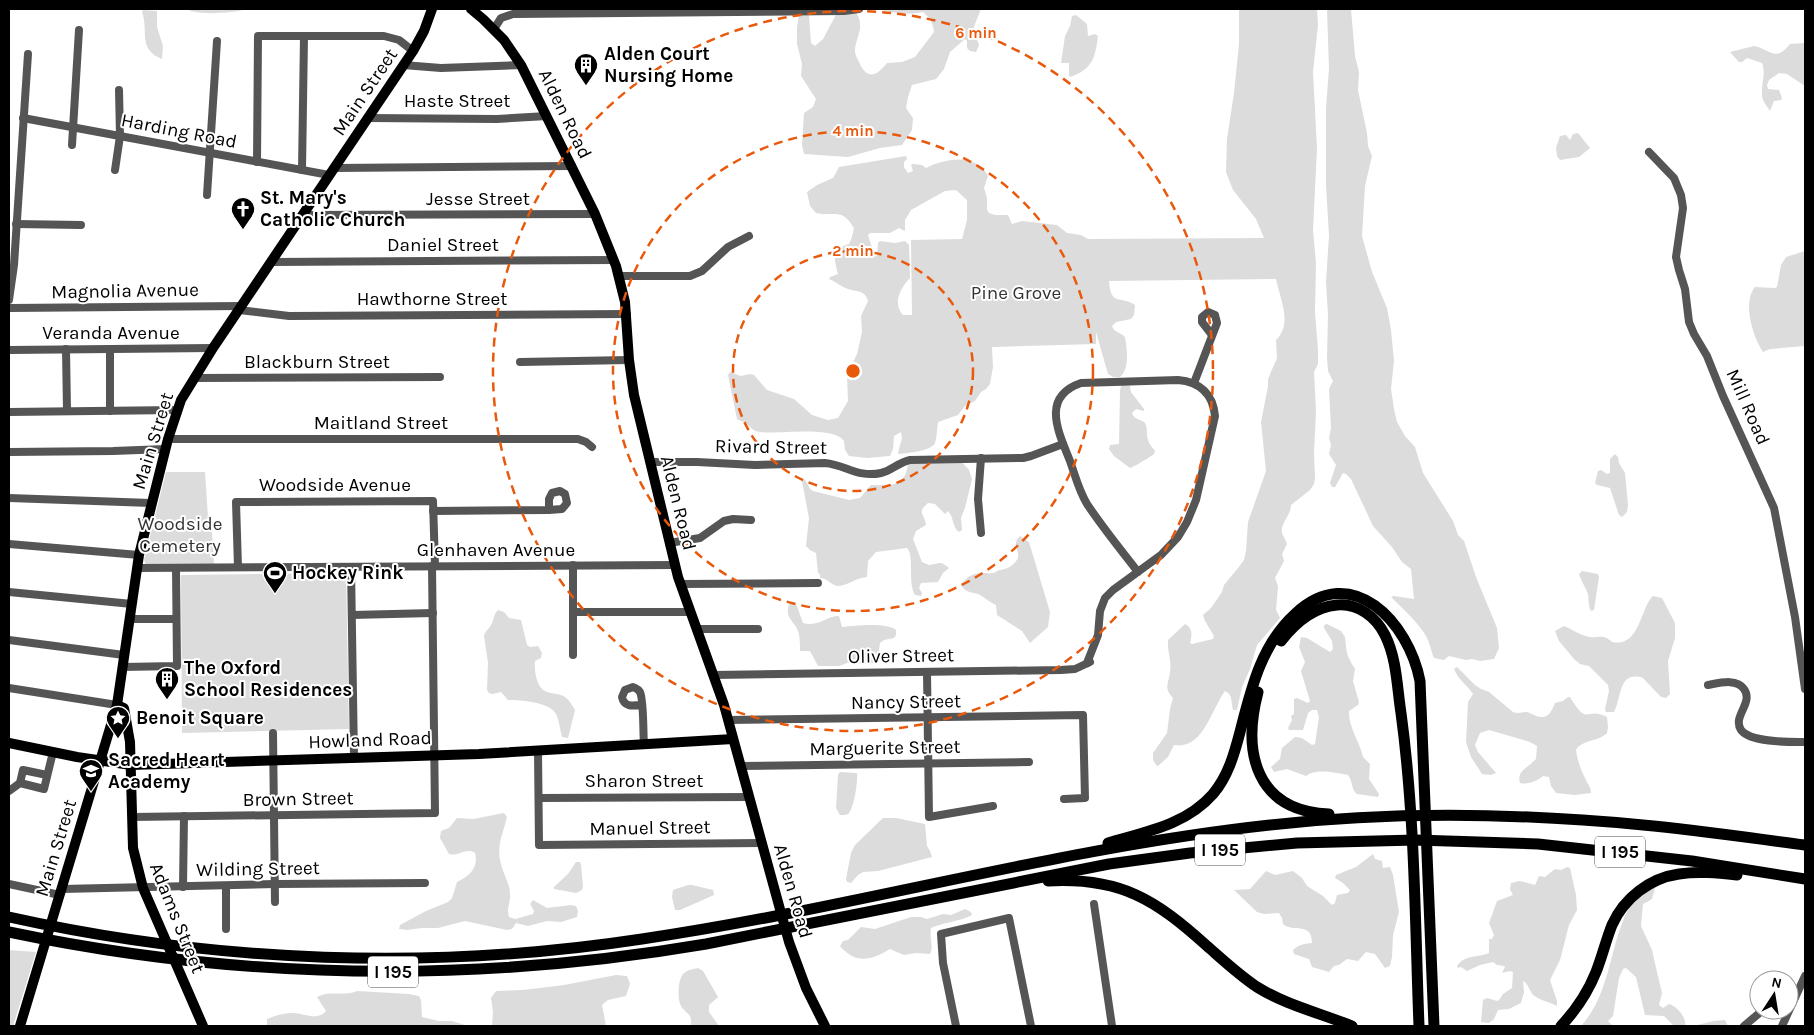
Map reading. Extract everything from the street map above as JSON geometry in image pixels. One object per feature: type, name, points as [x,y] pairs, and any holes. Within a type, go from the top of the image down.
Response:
[{"type":"highway","points":[[1051,860],[1165,826],[1188,816],[1206,802],[1221,784],[1228,770],[1254,679],[1267,651],[1283,627],[1308,603],[1328,595],[1348,594],[1372,604],[1395,625],[1408,646],[1417,667],[1421,691],[1434,1026]]},
{"type":"highway","points":[[1395,816],[1326,814],[1300,810],[1278,799],[1260,775],[1254,753],[1252,731],[1259,688],[1273,655],[1285,636],[1300,621],[1314,612],[1334,606],[1354,607],[1370,616],[1379,625],[1385,636],[1394,664],[1403,732],[1413,858],[1419,1026]]},
{"type":"highway","name":"I 195","points":[[9,916],[73,930],[237,953],[391,958],[496,955],[593,946],[690,931],[1150,841],[1294,822],[1463,814],[1574,819],[1670,828],[1805,845]]},
{"type":"highway","name":"I 195","points":[[9,932],[110,951],[198,962],[291,970],[395,972],[505,968],[582,962],[670,950],[1108,864],[1199,852],[1307,843],[1401,840],[1502,842],[1584,848],[1692,861],[1805,879]]},
{"type":"highway","points":[[1561,1026],[1576,1009],[1589,987],[1597,970],[1610,929],[1618,913],[1630,898],[1646,886],[1665,876],[1687,873],[1805,879]]},
{"type":"highway","points":[[1009,883],[1054,880],[1081,881],[1116,887],[1139,895],[1168,912],[1257,987],[1284,1000],[1352,1026]]},
{"type":"main road","name":"Alden Road","points":[[470,9],[494,29],[522,66],[595,214],[614,260],[627,314],[629,360],[634,396],[680,584],[714,674],[794,958],[806,988],[825,1026]]},
{"type":"main road","name":"Main Street","points":[[20,1026],[117,704],[137,568],[151,504],[177,410],[213,348],[414,51],[432,10]]},
{"type":"main road","name":"Adams Street","points":[[117,704],[124,708],[126,715],[131,765],[134,855],[143,888],[203,1026]]},
{"type":"main road","name":"Howland Road","points":[[9,742],[53,752],[131,765],[538,751],[733,739]]},
{"type":"street","points":[[494,29],[501,18],[514,14],[844,11],[859,9]]},
{"type":"street","points":[[72,145],[79,30]]},
{"type":"street","points":[[258,162],[258,36],[384,36],[399,40],[414,51]]},
{"type":"street","points":[[302,170],[304,37]]},
{"type":"street","points":[[207,195],[217,40]]},
{"type":"street","points":[[9,300],[13,276],[28,54]]},
{"type":"street","points":[[403,65],[441,68],[522,66]]},
{"type":"street","points":[[116,170],[120,136],[119,90]]},
{"type":"street","name":"Haste Street","points":[[368,118],[547,116]]},
{"type":"street","name":"Harding Road","points":[[24,118],[302,170],[332,172],[572,166]]},
{"type":"street","name":"Mill Road","points":[[1649,152],[1674,178],[1680,191],[1683,208],[1676,257],[1685,289],[1689,322],[1707,356],[1774,508],[1801,632],[1805,689]]},
{"type":"street","name":"Jesse Street","points":[[302,216],[595,214]]},
{"type":"street","points":[[16,224],[81,225]]},
{"type":"street","points":[[619,276],[690,276],[702,271],[728,247],[749,236]]},
{"type":"street","name":"Daniel Street","points":[[271,262],[614,260]]},
{"type":"street","name":"Magnolia Avenue","points":[[9,308],[240,308]]},
{"type":"street","name":"Hawthorne Street","points":[[240,308],[298,316],[627,314]]},
{"type":"street","points":[[1138,572],[1085,501],[1056,424],[1056,412],[1062,395],[1074,386],[1089,382],[1178,380],[1194,383],[1212,335]]},
{"type":"street","name":"Veranda Avenue","points":[[9,350],[213,348]]},
{"type":"street","points":[[66,349],[67,411]]},
{"type":"street","points":[[110,349],[110,411]]},
{"type":"street","points":[[520,362],[629,360]]},
{"type":"street","name":"Blackburn Street","points":[[194,378],[440,377]]},
{"type":"street","name":"Oliver Street","points":[[714,674],[1068,670],[1078,668],[1091,661],[1098,651],[1100,642],[1098,635],[1100,611],[1104,601],[1113,590],[1162,555],[1174,542],[1187,522],[1196,500],[1215,416],[1209,396],[1204,389],[1194,383]]},
{"type":"street","points":[[9,412],[177,410]]},
{"type":"street","name":"Maitland Street","points":[[9,452],[113,451],[167,444],[578,439],[592,447]]},
{"type":"street","name":"Rivard Street","points":[[650,462],[755,465],[825,463],[835,464],[855,473],[867,474],[882,473],[899,463],[910,460],[1027,457],[1063,444]]},
{"type":"street","points":[[981,458],[978,505],[981,533]]},
{"type":"street","points":[[9,498],[151,504]]},
{"type":"street","name":"Woodside Avenue","points":[[238,567],[236,502],[433,501],[434,511]]},
{"type":"street","points":[[434,755],[434,511],[549,510]]},
{"type":"street","points":[[669,543],[700,538],[724,521],[751,520]]},
{"type":"street","points":[[9,544],[140,555]]},
{"type":"street","points":[[573,655],[574,565]]},
{"type":"street","name":"Glenhaven Avenue","points":[[137,568],[675,565]]},
{"type":"street","points":[[351,567],[354,758]]},
{"type":"street","points":[[122,667],[177,666],[176,568]]},
{"type":"street","points":[[680,584],[818,583]]},
{"type":"street","points":[[9,592],[132,604]]},
{"type":"street","points":[[573,612],[690,612]]},
{"type":"street","points":[[352,615],[433,613]]},
{"type":"street","points":[[129,619],[176,619]]},
{"type":"street","points":[[696,629],[758,629]]},
{"type":"street","points":[[9,640],[124,656]]},
{"type":"street","points":[[927,672],[929,817],[993,806]]},
{"type":"street","points":[[1708,685],[1732,682],[1744,688],[1747,701],[1739,722],[1741,729],[1747,734],[1761,739],[1805,742]]},
{"type":"street","points":[[9,688],[117,704]]},
{"type":"street","points":[[641,705],[644,745]]},
{"type":"street","name":"Nancy Street","points":[[728,720],[1083,716],[1085,798],[1064,799]]},
{"type":"street","points":[[273,733],[275,902]]},
{"type":"street","points":[[538,751],[539,798]]},
{"type":"street","points":[[20,783],[44,789],[53,752]]},
{"type":"street","name":"Brown Street","points":[[132,817],[435,813],[434,755]]},
{"type":"street","name":"Marguerite Street","points":[[741,766],[1029,762]]},
{"type":"street","points":[[9,791],[20,783],[23,770],[47,775]]},
{"type":"street","name":"Sharon Street","points":[[539,798],[749,797]]},
{"type":"street","name":"Manuel Street","points":[[539,798],[540,845],[762,843]]},
{"type":"street","points":[[182,887],[184,816]]},
{"type":"street","name":"Wilding Street","points":[[9,884],[61,892],[275,884],[425,883]]},
{"type":"street","points":[[226,886],[226,929]]},
{"type":"street","points":[[1094,904],[1112,1026]]},
{"type":"street","points":[[956,1026],[942,958],[941,934],[1010,918],[1031,1026]]},
{"type":"street","points":[[1782,1026],[1805,976]]},
{"type":"green space","points":[[189,9],[248,9],[212,13],[190,11]]},
{"type":"green space","points":[[883,9],[981,9],[973,29],[979,45],[976,52],[970,51],[967,48],[967,41],[965,39],[950,52],[944,69],[936,79],[912,85],[906,108],[913,118],[912,130],[902,145],[880,148],[848,157],[804,154],[802,145],[804,113],[813,107],[816,99],[801,76],[802,64],[797,44],[799,14],[809,15],[811,43],[815,46],[823,39],[838,11],[854,10],[860,24],[855,54],[865,72],[875,74],[887,63],[902,62],[915,57],[934,32],[931,21],[923,12],[903,13],[884,11]]},
{"type":"green space","name":"Pine Grove","points":[[1239,9],[1317,9],[1318,25],[1313,72],[1317,148],[1313,230],[1316,263],[1315,312],[1318,350],[1318,364],[1314,372],[1316,411],[1315,478],[1310,490],[1291,505],[1283,526],[1282,533],[1287,544],[1282,554],[1284,561],[1275,578],[1278,586],[1276,610],[1280,618],[1257,645],[1242,687],[1237,710],[1233,710],[1231,696],[1225,691],[1199,735],[1184,745],[1174,745],[1168,757],[1158,766],[1153,760],[1153,753],[1167,733],[1173,698],[1167,688],[1170,668],[1168,640],[1185,624],[1191,632],[1190,643],[1213,639],[1214,636],[1203,615],[1211,608],[1222,592],[1224,585],[1244,560],[1248,522],[1266,471],[1261,422],[1268,379],[1277,358],[1276,340],[1284,327],[1285,319],[1276,279],[1109,281],[1114,297],[1135,305],[1134,315],[1131,319],[1116,322],[1112,326],[1114,330],[1125,337],[1126,342],[1127,364],[1120,377],[1113,377],[1108,374],[1096,332],[1096,344],[992,347],[993,367],[990,384],[975,401],[965,406],[958,415],[938,422],[936,441],[933,446],[913,452],[898,453],[902,438],[901,432],[894,436],[893,449],[890,456],[867,458],[849,456],[845,450],[844,441],[838,436],[828,433],[768,433],[755,431],[746,423],[737,419],[728,375],[730,372],[741,376],[754,375],[767,390],[794,399],[812,415],[828,420],[838,418],[848,401],[847,375],[857,354],[862,332],[861,316],[868,301],[863,293],[846,288],[829,279],[838,274],[835,255],[839,249],[849,244],[854,228],[841,215],[816,213],[810,206],[807,192],[833,178],[839,167],[906,156],[907,159],[904,162],[904,167],[908,173],[913,171],[911,165],[913,164],[922,165],[926,168],[951,160],[968,161],[983,169],[988,176],[984,188],[989,213],[1008,215],[1012,224],[1022,221],[1057,225],[1067,233],[1081,235],[1088,239],[1264,238],[1256,219],[1233,190],[1226,172],[1227,139],[1239,44]],"holes":[[[956,190],[967,200],[967,220],[962,239],[911,240],[912,315],[903,315],[898,305],[898,300],[901,290],[910,278],[909,245],[905,241],[895,243],[880,241],[875,257],[868,235],[870,233],[890,233],[899,228],[905,231],[905,220],[911,210],[945,191]]]},
{"type":"green space","points":[[1327,9],[1351,9],[1355,56],[1359,72],[1358,90],[1368,146],[1372,156],[1365,186],[1362,236],[1372,272],[1387,308],[1394,361],[1391,389],[1397,422],[1405,436],[1415,447],[1423,473],[1453,521],[1458,535],[1464,541],[1476,577],[1497,628],[1499,648],[1494,659],[1480,661],[1449,656],[1444,660],[1434,658],[1422,631],[1410,615],[1391,597],[1414,599],[1411,569],[1402,562],[1392,547],[1373,526],[1351,479],[1343,473],[1335,487],[1332,487],[1330,483],[1336,465],[1329,454],[1331,428],[1329,389],[1333,381],[1328,371],[1327,358],[1328,315],[1326,282],[1329,236],[1326,185],[1326,108],[1329,69]]},
{"type":"green space","points":[[143,10],[157,11],[157,27],[163,46],[162,59],[154,55],[147,45]]},
{"type":"green space","points":[[1076,15],[1087,24],[1088,36],[1095,34],[1098,36],[1092,62],[1084,70],[1070,77],[1069,63],[1061,63],[1065,36],[1072,16]]},
{"type":"green space","points":[[1805,43],[1805,86],[1787,74],[1779,73],[1769,80],[1768,89],[1779,90],[1782,98],[1781,100],[1774,101],[1770,111],[1762,95],[1764,72],[1762,63],[1747,58],[1739,62],[1730,52],[1754,46],[1776,54],[1785,50],[1790,44]]},
{"type":"green space","points":[[1578,133],[1590,148],[1579,157],[1560,160],[1557,156],[1556,148],[1560,136],[1566,135],[1570,140],[1573,134]]},
{"type":"green space","points":[[1805,251],[1805,346],[1770,349],[1763,352],[1750,320],[1749,302],[1751,294],[1755,287],[1777,287],[1781,265],[1786,257]]},
{"type":"green space","points":[[1122,381],[1129,382],[1131,392],[1144,409],[1144,411],[1136,409],[1132,413],[1145,423],[1148,441],[1155,451],[1154,454],[1130,468],[1114,456],[1109,449],[1110,445],[1119,444],[1120,391]]},
{"type":"green space","points":[[1615,454],[1625,473],[1628,505],[1627,512],[1622,517],[1619,515],[1610,488],[1595,483],[1598,471],[1610,473],[1610,459]]},
{"type":"green space","points":[[960,460],[969,470],[972,479],[961,518],[962,530],[959,532],[957,530],[948,511],[945,514],[935,504],[928,503],[922,509],[926,525],[916,531],[913,539],[922,562],[929,565],[941,563],[949,568],[943,573],[938,582],[921,583],[919,588],[922,593],[921,596],[915,595],[911,583],[911,557],[907,548],[876,552],[868,561],[867,577],[845,585],[836,586],[820,578],[816,553],[806,546],[809,518],[802,481],[804,479],[813,491],[849,500],[860,498],[871,485],[890,485],[899,482],[905,475],[909,463]]},
{"type":"green space","name":"Woodside Cemetery","points":[[166,472],[205,472],[209,532],[212,532],[214,565],[146,565],[144,560]]},
{"type":"green space","points":[[1020,536],[1029,542],[1050,612],[1048,627],[1030,643],[1022,631],[997,615],[996,605],[980,595],[966,590],[961,585],[972,575],[994,573],[1016,562],[1018,554],[1016,544]]},
{"type":"green space","points":[[1582,571],[1598,574],[1599,577],[1594,610],[1591,611],[1588,594],[1579,574]]},
{"type":"green space","points":[[346,573],[349,729],[182,733],[181,575]]},
{"type":"green space","points":[[1653,596],[1662,598],[1675,623],[1675,638],[1668,661],[1670,694],[1666,698],[1661,697],[1643,678],[1629,678],[1622,687],[1614,712],[1606,712],[1608,685],[1589,666],[1580,664],[1574,659],[1559,641],[1555,631],[1564,626],[1586,636],[1605,637],[1612,642],[1621,642],[1628,639],[1634,633]]},
{"type":"green space","points":[[793,602],[797,606],[803,623],[814,624],[834,616],[839,616],[842,627],[885,626],[896,630],[896,635],[894,638],[880,643],[878,656],[874,663],[850,662],[839,666],[818,666],[810,651],[800,651],[798,630],[788,614],[789,604]]},
{"type":"green space","points":[[498,610],[504,612],[509,618],[521,620],[527,645],[530,647],[538,646],[542,653],[541,658],[535,661],[535,673],[542,689],[565,697],[575,710],[568,738],[562,737],[556,714],[548,707],[534,702],[508,700],[501,692],[492,694],[487,690],[488,663],[484,636]]},
{"type":"green space","points":[[1327,624],[1341,631],[1345,637],[1347,654],[1355,669],[1353,681],[1359,702],[1358,705],[1349,711],[1349,717],[1363,757],[1370,764],[1369,779],[1379,794],[1378,797],[1357,794],[1348,775],[1315,772],[1306,776],[1287,769],[1274,772],[1271,767],[1280,759],[1282,748],[1295,737],[1302,738],[1312,745],[1315,744],[1319,717],[1317,710],[1312,710],[1308,713],[1303,730],[1289,730],[1288,728],[1292,720],[1291,716],[1294,714],[1294,699],[1297,698],[1308,703],[1310,701],[1301,671],[1305,662],[1299,647],[1301,637],[1307,638],[1330,652],[1333,649],[1332,641],[1324,628],[1324,625]]},
{"type":"green space","points":[[1457,667],[1475,685],[1489,692],[1513,712],[1527,712],[1542,717],[1550,713],[1555,703],[1570,697],[1584,714],[1600,714],[1607,717],[1607,733],[1579,746],[1576,750],[1579,764],[1591,793],[1575,795],[1556,793],[1551,786],[1549,777],[1543,776],[1532,782],[1520,783],[1521,772],[1536,759],[1537,746],[1530,742],[1489,730],[1480,733],[1475,745],[1478,752],[1496,773],[1491,775],[1482,774],[1471,757],[1466,742],[1468,702],[1473,694],[1456,673],[1454,669]]},
{"type":"green space","points":[[840,772],[857,773],[854,801],[846,815],[840,815],[836,808],[838,775]]},
{"type":"green space","points":[[504,813],[507,817],[499,851],[502,868],[510,890],[509,917],[515,919],[533,914],[534,911],[530,904],[533,900],[547,908],[576,906],[578,911],[577,917],[561,922],[547,921],[528,926],[516,923],[512,929],[507,930],[465,921],[438,928],[399,929],[400,925],[448,902],[452,898],[457,882],[472,871],[476,863],[475,853],[472,851],[449,854],[440,838],[441,831],[449,828],[457,818],[473,819]]},
{"type":"green space","points":[[883,818],[896,818],[925,824],[927,846],[932,857],[878,871],[863,872],[851,883],[847,882],[851,853],[855,845]]},
{"type":"green space","points":[[1373,854],[1375,859],[1382,861],[1383,868],[1390,867],[1399,912],[1393,935],[1390,966],[1385,968],[1375,954],[1366,952],[1358,961],[1347,959],[1334,966],[1329,972],[1312,967],[1309,959],[1294,954],[1293,950],[1300,945],[1312,943],[1309,932],[1283,924],[1279,913],[1264,914],[1257,912],[1234,890],[1250,889],[1266,871],[1275,875],[1293,871],[1302,878],[1307,886],[1323,896],[1332,905],[1335,903],[1337,895],[1348,893],[1350,890],[1335,878],[1336,875],[1356,867]]},
{"type":"green space","points":[[576,862],[580,862],[581,865],[582,890],[576,893],[554,889],[568,874]]},
{"type":"green space","points":[[1567,867],[1570,868],[1577,910],[1569,925],[1560,960],[1550,980],[1557,1006],[1534,995],[1523,981],[1524,992],[1521,1003],[1509,1009],[1498,1010],[1494,1019],[1489,1023],[1481,1022],[1483,1000],[1487,998],[1497,1001],[1512,988],[1513,972],[1502,973],[1505,967],[1493,962],[1467,971],[1457,966],[1468,958],[1489,953],[1489,939],[1492,939],[1494,935],[1489,923],[1497,901],[1513,895],[1510,889],[1511,883],[1520,881],[1535,885],[1539,876],[1545,877],[1555,869],[1561,870]]},
{"type":"green space","points":[[688,885],[713,890],[714,895],[680,910],[675,910],[672,897],[673,890]]},
{"type":"green space","points":[[1655,888],[1652,899],[1643,904],[1641,926],[1652,950],[1662,993],[1659,1005],[1663,1008],[1669,1004],[1675,1007],[1683,1016],[1685,1026],[1674,1026],[1664,1016],[1645,1015],[1636,977],[1626,968],[1623,969],[1619,978],[1613,1016],[1608,1021],[1613,1026],[1581,1026],[1599,998],[1618,934],[1631,904],[1644,889]]},
{"type":"green space","points":[[965,909],[971,912],[972,915],[931,928],[932,948],[930,954],[916,953],[904,955],[890,949],[877,956],[864,959],[852,956],[840,946],[843,941],[848,940],[861,927],[875,929],[911,917],[927,919],[943,914],[951,915]]},
{"type":"green space","points":[[9,950],[36,952],[13,1026],[9,1026]]},
{"type":"green space","points":[[698,968],[703,971],[718,997],[709,1005],[709,1012],[719,1026],[691,1026],[690,1016],[681,1006],[679,990],[681,977],[686,972]]},
{"type":"green space","points":[[616,975],[627,976],[630,984],[626,996],[608,1000],[602,1005],[606,1026],[492,1026],[491,998],[496,991],[564,985]]},
{"type":"green space","points":[[357,991],[419,996],[422,1017],[439,1021],[452,1021],[468,1026],[267,1026],[267,1019],[282,1014],[295,1013],[318,1016],[326,1011],[317,997]]},
{"type":"green space","points":[[1725,1020],[1728,1026],[1693,1026],[1714,1021]]},
{"type":"place","name":"Alden Court Nursing Home","points":[[586,86]]},
{"type":"place","name":"St. Mary's Catholic Church","points":[[243,230]]},
{"type":"place","name":"Hockey Rink","points":[[275,594]]},
{"type":"place","name":"The Oxford School Residences","points":[[167,700]]},
{"type":"place","name":"Benoit Square","points":[[118,739]]},
{"type":"place","name":"Sacred Heart Academy","points":[[91,792]]}]
